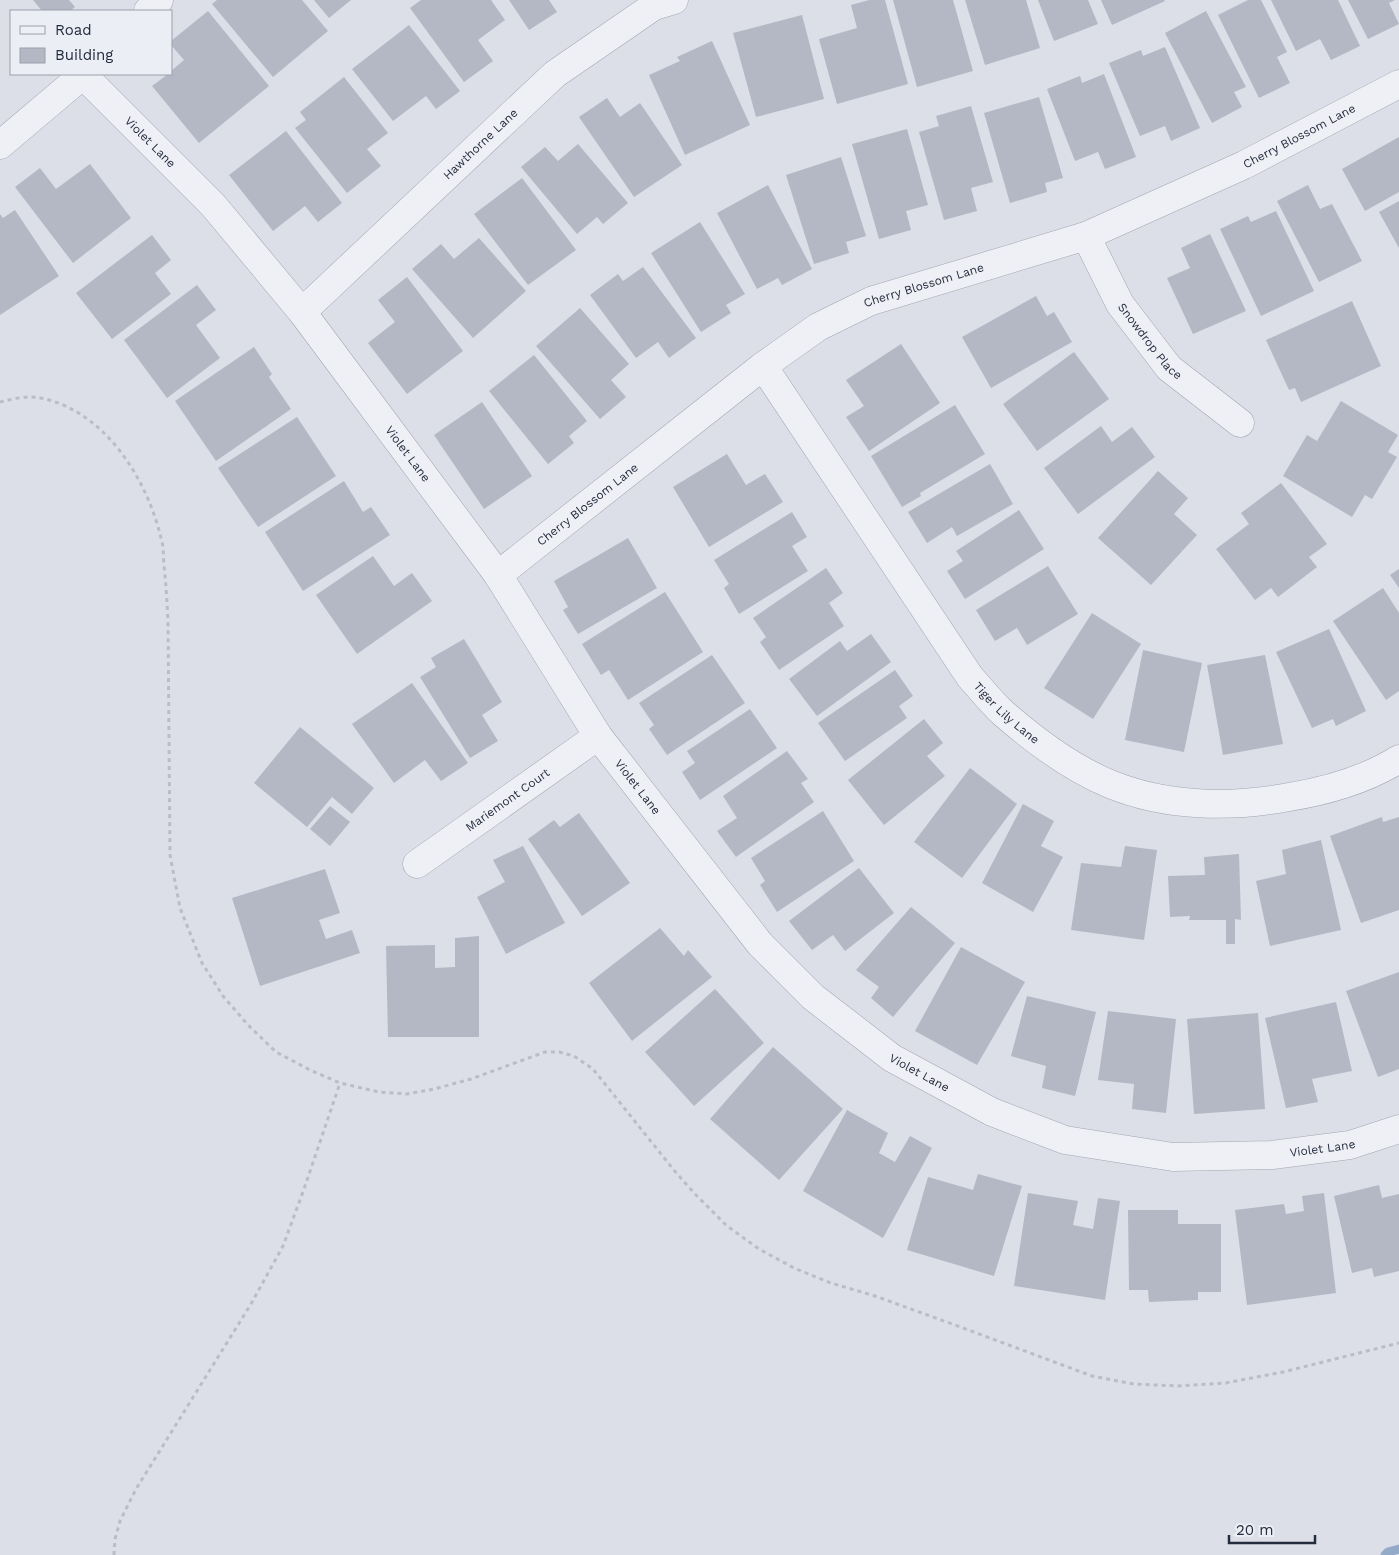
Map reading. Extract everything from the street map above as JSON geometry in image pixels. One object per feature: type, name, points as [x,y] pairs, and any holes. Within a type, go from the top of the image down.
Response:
[{"type":"street","points":[[149,10],[159,0]]},
{"type":"street","name":"Hawthorne Lane","points":[[302,312],[555,74],[654,6],[674,0]]},
{"type":"street","points":[[0,145],[83,75]]},
{"type":"street","name":"Violet Lane","points":[[85,75],[213,205],[302,312],[498,575],[598,736],[760,944],[813,997],[892,1058],[992,1112],[1066,1140],[1173,1157],[1272,1155],[1350,1146],[1399,1128]]},
{"type":"street","name":"Cherry Blossom Lane","points":[[498,575],[763,366],[818,327],[871,301],[1086,236],[1244,164],[1399,84]]},
{"type":"street","name":"Snowdrop Place","points":[[1086,236],[1120,304],[1169,368],[1240,423]]},
{"type":"street","name":"Tiger Lily Lane","points":[[763,366],[970,677],[1009,717],[1036,740],[1071,764],[1110,784],[1157,799],[1215,804],[1267,801],[1318,792],[1383,769],[1399,759]]},
{"type":"street","name":"Mariemont Court","points":[[417,864],[598,736]]},
{"type":"path","points":[[0,402],[20,397],[41,398],[69,408],[94,423],[116,446],[137,476],[153,508],[162,540],[168,622],[170,855],[180,908],[202,963],[223,996],[248,1025],[276,1052],[340,1083],[379,1092],[407,1094],[471,1079],[545,1052],[560,1052],[574,1056],[593,1069],[672,1169],[694,1193],[727,1226],[759,1249],[794,1268],[831,1283],[875,1296],[1092,1376],[1134,1384],[1178,1386],[1226,1383],[1283,1372],[1399,1343]]},
{"type":"path","points":[[114,1555],[115,1539],[120,1521],[136,1489],[251,1304],[282,1246],[304,1189],[340,1083]]},
{"type":"building","points":[[33,0],[69,0],[75,7],[71,10],[41,10]]},
{"type":"building","points":[[217,0],[302,0],[328,31],[273,77],[212,4]]},
{"type":"building","points":[[314,0],[351,0],[329,18]]},
{"type":"building","points":[[421,0],[491,0],[505,20],[478,40],[493,61],[464,82],[410,8]]},
{"type":"building","points":[[509,0],[549,0],[557,12],[529,30]]},
{"type":"building","points":[[869,0],[885,0],[908,84],[837,104],[819,39],[857,28],[851,5]]},
{"type":"building","points":[[893,0],[953,0],[973,71],[917,87]]},
{"type":"building","points":[[965,0],[1026,0],[1040,48],[985,65]]},
{"type":"building","points":[[1038,0],[1088,0],[1098,24],[1054,41]]},
{"type":"building","points":[[1101,0],[1164,0],[1165,1],[1112,25]]},
{"type":"building","points":[[1248,0],[1261,0],[1287,52],[1277,57],[1290,83],[1259,98],[1218,15]]},
{"type":"building","points":[[1271,0],[1338,0],[1360,46],[1331,60],[1320,39],[1296,51]]},
{"type":"building","points":[[1348,0],[1395,0],[1389,3],[1399,24],[1368,39]]},
{"type":"building","points":[[208,11],[269,86],[199,143],[152,86],[167,75],[172,75],[172,70],[184,60],[172,46],[172,40]]},
{"type":"building","points":[[1206,11],[1246,87],[1234,92],[1242,107],[1212,123],[1165,33]]},
{"type":"building","points":[[802,15],[824,99],[756,117],[733,33]]},
{"type":"building","points":[[409,25],[460,91],[436,109],[426,96],[393,121],[352,69]]},
{"type":"building","points":[[712,41],[750,125],[685,155],[649,75],[680,61],[677,57]]},
{"type":"building","points":[[1165,47],[1200,128],[1171,141],[1165,126],[1140,136],[1109,63],[1141,50],[1143,56]]},
{"type":"building","points":[[1104,74],[1136,157],[1105,169],[1098,152],[1075,161],[1047,89],[1080,76],[1082,83]]},
{"type":"building","points":[[344,77],[388,133],[367,149],[381,166],[347,193],[295,128],[306,120],[300,112]]},
{"type":"building","points":[[1039,97],[1063,178],[1045,183],[1047,192],[1010,203],[984,113]]},
{"type":"building","points":[[607,98],[620,117],[640,103],[682,165],[634,197],[579,117]]},
{"type":"building","points":[[971,106],[993,182],[971,188],[977,211],[944,220],[919,132],[939,126],[936,116]]},
{"type":"building","points":[[907,129],[928,205],[906,211],[911,230],[879,239],[852,144]]},
{"type":"building","points":[[286,131],[342,203],[318,222],[305,206],[273,231],[229,175]]},
{"type":"building","points":[[1399,137],[1399,192],[1365,211],[1342,169]]},
{"type":"building","points":[[578,144],[628,203],[603,224],[597,217],[577,234],[521,167],[545,147],[558,161]]},
{"type":"building","points":[[841,157],[866,236],[846,242],[849,253],[814,264],[786,175]]},
{"type":"building","points":[[90,164],[131,218],[73,263],[15,187],[40,168],[56,189]]},
{"type":"building","points":[[522,178],[576,250],[528,285],[474,214]]},
{"type":"building","points":[[768,185],[812,269],[782,285],[778,278],[757,289],[717,213]]},
{"type":"building","points":[[1308,185],[1320,209],[1332,204],[1362,261],[1319,282],[1277,201]]},
{"type":"building","points":[[1399,201],[1399,248],[1379,212]]},
{"type":"building","points":[[15,210],[59,276],[0,315],[0,214],[3,218]]},
{"type":"building","points":[[1276,211],[1314,291],[1261,316],[1220,229],[1248,216],[1251,222]]},
{"type":"building","points":[[700,222],[745,294],[726,305],[731,313],[701,332],[651,253]]},
{"type":"building","points":[[1210,234],[1246,311],[1193,334],[1167,278],[1190,268],[1181,248]]},
{"type":"building","points":[[152,235],[171,260],[155,273],[171,294],[112,339],[76,293]]},
{"type":"building","points":[[479,238],[526,291],[473,338],[412,269],[441,244],[454,259]]},
{"type":"building","points":[[643,267],[696,338],[669,358],[658,342],[636,358],[590,295],[618,274],[623,281]]},
{"type":"building","points":[[407,277],[463,351],[407,394],[368,343],[395,322],[378,300]]},
{"type":"building","points":[[197,285],[216,310],[196,325],[220,358],[167,398],[124,340]]},
{"type":"building","points":[[1036,296],[1047,316],[1054,312],[1072,342],[991,388],[962,337]]},
{"type":"building","points":[[1352,301],[1381,366],[1301,402],[1295,388],[1289,390],[1266,340]]},
{"type":"building","points":[[580,308],[629,364],[611,380],[626,397],[600,419],[536,346]]},
{"type":"building","points":[[901,344],[940,403],[869,451],[846,417],[864,406],[846,380]]},
{"type":"building","points":[[254,347],[272,374],[269,377],[291,409],[216,461],[175,401]]},
{"type":"building","points":[[1074,352],[1109,399],[1037,451],[1003,404]]},
{"type":"building","points":[[534,355],[587,421],[569,436],[574,443],[548,464],[489,391]]},
{"type":"building","points":[[1341,401],[1398,435],[1388,452],[1397,457],[1372,499],[1365,495],[1352,517],[1283,476],[1307,435],[1317,441]]},
{"type":"building","points":[[482,402],[532,476],[484,509],[434,435]]},
{"type":"building","points":[[955,405],[985,454],[920,493],[921,496],[902,507],[871,456]]},
{"type":"building","points":[[297,417],[336,476],[258,527],[218,468]]},
{"type":"building","points":[[1101,426],[1112,442],[1132,427],[1155,457],[1078,514],[1044,468]]},
{"type":"building","points":[[727,454],[746,485],[765,474],[783,502],[709,547],[673,487]]},
{"type":"building","points":[[990,464],[1013,504],[957,536],[952,527],[927,543],[908,512]]},
{"type":"building","points":[[1158,471],[1188,498],[1174,514],[1197,535],[1151,585],[1098,538]]},
{"type":"building","points":[[344,481],[363,512],[371,507],[390,535],[303,591],[265,532]]},
{"type":"building","points":[[1281,483],[1327,544],[1309,557],[1317,567],[1278,597],[1271,588],[1255,600],[1216,549],[1249,524],[1241,513]]},
{"type":"building","points":[[1019,510],[1044,549],[965,599],[947,571],[963,561],[956,551]]},
{"type":"building","points":[[792,512],[807,537],[792,546],[808,571],[739,614],[724,588],[729,584],[714,560]]},
{"type":"building","points":[[628,538],[657,588],[578,634],[563,610],[568,607],[554,581]]},
{"type":"building","points":[[373,556],[394,586],[412,573],[432,601],[357,654],[316,595]]},
{"type":"building","points":[[1048,566],[1078,614],[1027,645],[1017,628],[995,641],[976,610]]},
{"type":"building","points":[[826,568],[843,593],[829,603],[844,626],[779,670],[760,642],[766,637],[753,618]]},
{"type":"building","points":[[1399,569],[1399,588],[1390,575]]},
{"type":"building","points":[[1383,588],[1399,613],[1399,691],[1386,700],[1333,621]]},
{"type":"building","points":[[665,592],[703,652],[628,700],[609,670],[601,675],[582,644]]},
{"type":"building","points":[[1092,613],[1141,644],[1093,719],[1044,688]]},
{"type":"building","points":[[1329,629],[1366,711],[1336,726],[1333,719],[1312,728],[1276,652]]},
{"type":"building","points":[[871,634],[891,662],[817,716],[789,679],[840,641],[847,651]]},
{"type":"building","points":[[464,639],[502,702],[482,715],[498,741],[470,758],[420,677],[436,667],[431,658]]},
{"type":"building","points":[[1143,650],[1202,663],[1184,752],[1125,740]]},
{"type":"building","points":[[712,655],[745,703],[667,755],[649,729],[654,725],[639,703]]},
{"type":"building","points":[[1265,655],[1283,744],[1223,755],[1207,665]]},
{"type":"building","points":[[895,670],[913,696],[899,706],[907,718],[845,761],[818,723]]},
{"type":"building","points":[[412,683],[468,763],[441,781],[425,760],[394,783],[352,724]]},
{"type":"building","points":[[750,709],[777,748],[700,800],[682,772],[695,763],[687,751]]},
{"type":"building","points":[[924,719],[943,743],[927,756],[945,776],[884,825],[848,780]]},
{"type":"building","points":[[300,727],[374,788],[352,814],[332,797],[307,827],[254,783]]},
{"type":"building","points":[[787,751],[808,779],[801,783],[814,802],[736,857],[717,831],[737,818],[723,796]]},
{"type":"building","points":[[970,768],[1017,804],[962,878],[914,842]]},
{"type":"building","points":[[1023,804],[1054,821],[1041,846],[1063,857],[1033,912],[982,883]]},
{"type":"building","points":[[330,806],[350,822],[330,846],[310,829]]},
{"type":"building","points":[[823,811],[854,861],[777,912],[760,885],[765,881],[751,858]]},
{"type":"building","points":[[579,813],[630,883],[582,916],[528,839],[554,820],[560,827]]},
{"type":"building","points":[[1382,817],[1383,822],[1399,817],[1399,910],[1361,923],[1330,836]]},
{"type":"building","points":[[1321,840],[1341,930],[1270,946],[1256,881],[1286,874],[1282,850]]},
{"type":"building","points":[[523,846],[565,923],[506,954],[477,897],[505,882],[493,860]]},
{"type":"building","points":[[1125,846],[1157,850],[1144,940],[1071,930],[1081,863],[1121,867]]},
{"type":"building","points":[[1239,854],[1241,920],[1235,919],[1235,944],[1226,944],[1226,920],[1189,920],[1190,916],[1170,917],[1168,876],[1205,875],[1204,857]]},
{"type":"building","points":[[859,868],[894,913],[845,951],[833,935],[812,950],[789,921]]},
{"type":"building","points":[[325,869],[340,913],[319,920],[326,939],[352,930],[360,953],[260,986],[232,898]]},
{"type":"building","points":[[911,907],[955,943],[893,1017],[871,998],[879,987],[856,970]]},
{"type":"building","points":[[660,928],[684,956],[688,950],[712,977],[632,1041],[589,983]]},
{"type":"building","points":[[479,936],[479,1037],[388,1037],[386,946],[435,945],[435,968],[455,967],[455,938]]},
{"type":"building","points":[[961,947],[1025,982],[977,1065],[915,1031]]},
{"type":"building","points":[[1399,972],[1399,1069],[1378,1077],[1346,991]]},
{"type":"building","points":[[715,989],[764,1043],[694,1106],[645,1052]]},
{"type":"building","points":[[1027,996],[1096,1012],[1075,1096],[1042,1088],[1046,1066],[1011,1056]]},
{"type":"building","points":[[1336,1002],[1352,1071],[1312,1079],[1318,1102],[1286,1108],[1265,1018]]},
{"type":"building","points":[[1108,1011],[1176,1019],[1166,1113],[1132,1109],[1134,1084],[1098,1080]]},
{"type":"building","points":[[1258,1013],[1265,1109],[1194,1114],[1187,1019]]},
{"type":"building","points":[[773,1047],[843,1109],[779,1180],[710,1119]]},
{"type":"building","points":[[847,1110],[888,1133],[879,1153],[895,1162],[910,1136],[932,1148],[883,1238],[803,1191]]},
{"type":"building","points":[[978,1174],[1022,1186],[994,1276],[907,1250],[928,1177],[973,1190]]},
{"type":"building","points":[[1379,1185],[1382,1198],[1399,1194],[1399,1271],[1374,1277],[1372,1268],[1352,1273],[1334,1196]]},
{"type":"building","points":[[1028,1193],[1078,1201],[1073,1225],[1093,1229],[1098,1198],[1120,1201],[1105,1300],[1014,1286]]},
{"type":"building","points":[[1324,1193],[1336,1293],[1247,1305],[1235,1210],[1284,1204],[1286,1214],[1304,1211],[1302,1196]]},
{"type":"building","points":[[1128,1210],[1178,1210],[1178,1224],[1221,1224],[1221,1292],[1198,1292],[1198,1300],[1149,1302],[1148,1290],[1129,1290]]},
{"type":"waterway","points":[[1385,1555],[1388,1552],[1399,1549]]}]
